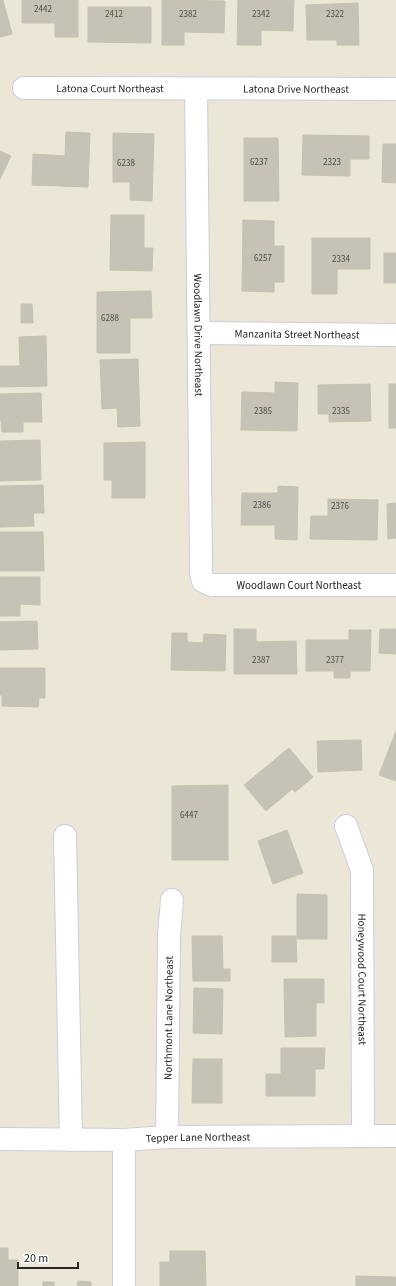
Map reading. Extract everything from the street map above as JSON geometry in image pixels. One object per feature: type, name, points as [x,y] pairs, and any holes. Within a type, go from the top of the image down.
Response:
[{"type":"street","name":"Latona Court Northeast","points":[[24,88],[196,89]]},
{"type":"street","name":"Latona Drive Northeast","points":[[196,89],[396,89]]},
{"type":"street","name":"Woodlawn Drive Northeast","points":[[196,89],[201,573],[203,581]]},
{"type":"street","name":"Manzanita Street Northeast","points":[[199,334],[396,335]]},
{"type":"street","name":"Woodlawn Court Northeast","points":[[203,581],[211,585],[396,585]]},
{"type":"street","name":"Honeywood Court Northeast","points":[[346,826],[362,870],[363,1136]]},
{"type":"street","points":[[65,836],[71,1140]]},
{"type":"street","name":"Northmont Lane Northeast","points":[[167,1137],[169,935],[172,900]]},
{"type":"street","name":"Tepper Lane Northeast","points":[[0,1139],[124,1140],[167,1137],[396,1136]]},
{"type":"street","points":[[124,1140],[124,1286]]},
{"type":"building","points":[[0,0],[3,0],[12,34],[0,37]]},
{"type":"building","points":[[22,0],[78,0],[78,37],[55,37],[55,23],[22,23]]},
{"type":"building","points":[[162,0],[225,1],[224,33],[184,32],[184,45],[162,45]]},
{"type":"building","points":[[238,0],[294,0],[293,31],[261,30],[261,45],[237,45]]},
{"type":"building","points":[[358,3],[359,45],[337,45],[337,40],[307,40],[306,5]]},
{"type":"building","points":[[88,7],[151,7],[151,43],[88,42]]},
{"type":"building","points":[[66,132],[90,133],[88,187],[32,185],[33,154],[65,156]]},
{"type":"building","points":[[113,133],[154,134],[152,201],[130,200],[130,182],[113,182]]},
{"type":"building","points":[[303,135],[369,136],[369,159],[350,159],[350,176],[302,175]]},
{"type":"building","points":[[244,138],[278,138],[279,201],[244,201]]},
{"type":"building","points":[[383,144],[396,144],[396,183],[382,182]]},
{"type":"building","points":[[0,151],[11,156],[0,179]]},
{"type":"building","points":[[111,215],[144,215],[144,248],[153,248],[152,271],[110,270]]},
{"type":"building","points":[[243,220],[274,221],[274,246],[284,246],[284,282],[274,282],[274,292],[242,291]]},
{"type":"building","points":[[312,238],[370,238],[370,269],[337,269],[337,294],[312,294]]},
{"type":"building","points":[[384,253],[396,253],[396,283],[384,283]]},
{"type":"building","points":[[151,291],[152,318],[130,318],[130,353],[97,353],[97,292]]},
{"type":"building","points":[[21,304],[32,304],[33,323],[21,323]]},
{"type":"building","points":[[46,336],[47,386],[0,387],[0,366],[20,366],[19,337]]},
{"type":"building","points":[[138,359],[140,426],[118,427],[117,408],[102,409],[100,360]]},
{"type":"building","points":[[275,382],[298,383],[297,431],[241,430],[242,392],[275,393]]},
{"type":"building","points":[[370,384],[371,421],[329,422],[329,414],[318,414],[318,385]]},
{"type":"building","points":[[389,384],[396,384],[396,428],[389,428]]},
{"type":"building","points":[[41,393],[42,422],[23,422],[23,432],[2,432],[0,420],[0,394]]},
{"type":"building","points":[[40,440],[41,480],[0,481],[0,441]]},
{"type":"building","points":[[145,442],[145,498],[112,498],[112,480],[104,480],[104,443]]},
{"type":"building","points":[[43,485],[44,513],[33,513],[34,526],[0,527],[0,486]]},
{"type":"building","points":[[278,486],[298,487],[297,540],[275,539],[275,525],[241,525],[242,493],[278,493]]},
{"type":"building","points":[[328,499],[378,500],[377,540],[310,539],[311,516],[328,516]]},
{"type":"building","points":[[396,503],[396,538],[388,539],[387,504]]},
{"type":"building","points":[[0,532],[43,532],[44,571],[0,571]]},
{"type":"building","points":[[0,577],[40,577],[40,605],[20,604],[20,616],[0,616]]},
{"type":"building","points":[[37,621],[38,649],[0,650],[0,622]]},
{"type":"building","points":[[234,629],[256,629],[256,642],[296,641],[297,674],[234,674]]},
{"type":"building","points":[[380,629],[396,629],[396,654],[379,653]]},
{"type":"building","points":[[349,630],[371,630],[370,671],[350,671],[350,678],[334,678],[334,671],[306,671],[306,640],[349,640]]},
{"type":"building","points":[[172,633],[187,633],[187,642],[203,643],[204,634],[226,635],[225,671],[171,670]]},
{"type":"building","points":[[0,668],[45,668],[45,698],[39,698],[38,707],[2,706],[2,695],[0,695]]},
{"type":"building","points":[[396,731],[396,781],[379,775]]},
{"type":"building","points":[[361,740],[362,770],[318,772],[317,741]]},
{"type":"building","points":[[289,748],[313,777],[295,792],[292,789],[266,811],[244,785]]},
{"type":"building","points":[[228,785],[228,860],[172,860],[172,786]]},
{"type":"building","points":[[287,830],[303,873],[273,884],[258,841]]},
{"type":"building","points":[[297,894],[327,895],[327,939],[297,939]]},
{"type":"building","points":[[192,936],[222,936],[223,969],[230,969],[230,981],[193,981]]},
{"type":"building","points":[[272,936],[296,936],[297,962],[272,962]]},
{"type":"building","points":[[284,979],[324,979],[324,1003],[316,1003],[316,1036],[285,1037]]},
{"type":"building","points":[[194,988],[223,989],[222,1034],[193,1033]]},
{"type":"building","points":[[281,1048],[325,1048],[324,1069],[315,1069],[315,1096],[266,1096],[266,1074],[281,1074]]},
{"type":"building","points":[[193,1059],[222,1059],[222,1103],[192,1103]]},
{"type":"building","points":[[0,1248],[8,1248],[8,1260],[18,1260],[18,1286],[0,1286]]},
{"type":"building","points":[[170,1251],[205,1251],[206,1286],[160,1286],[160,1262],[170,1262]]},
{"type":"building","points":[[356,1276],[396,1277],[396,1286],[356,1286]]},
{"type":"building","points":[[78,1281],[91,1282],[91,1286],[77,1286]]},
{"type":"building","points":[[43,1282],[54,1282],[54,1286],[43,1286]]}]
